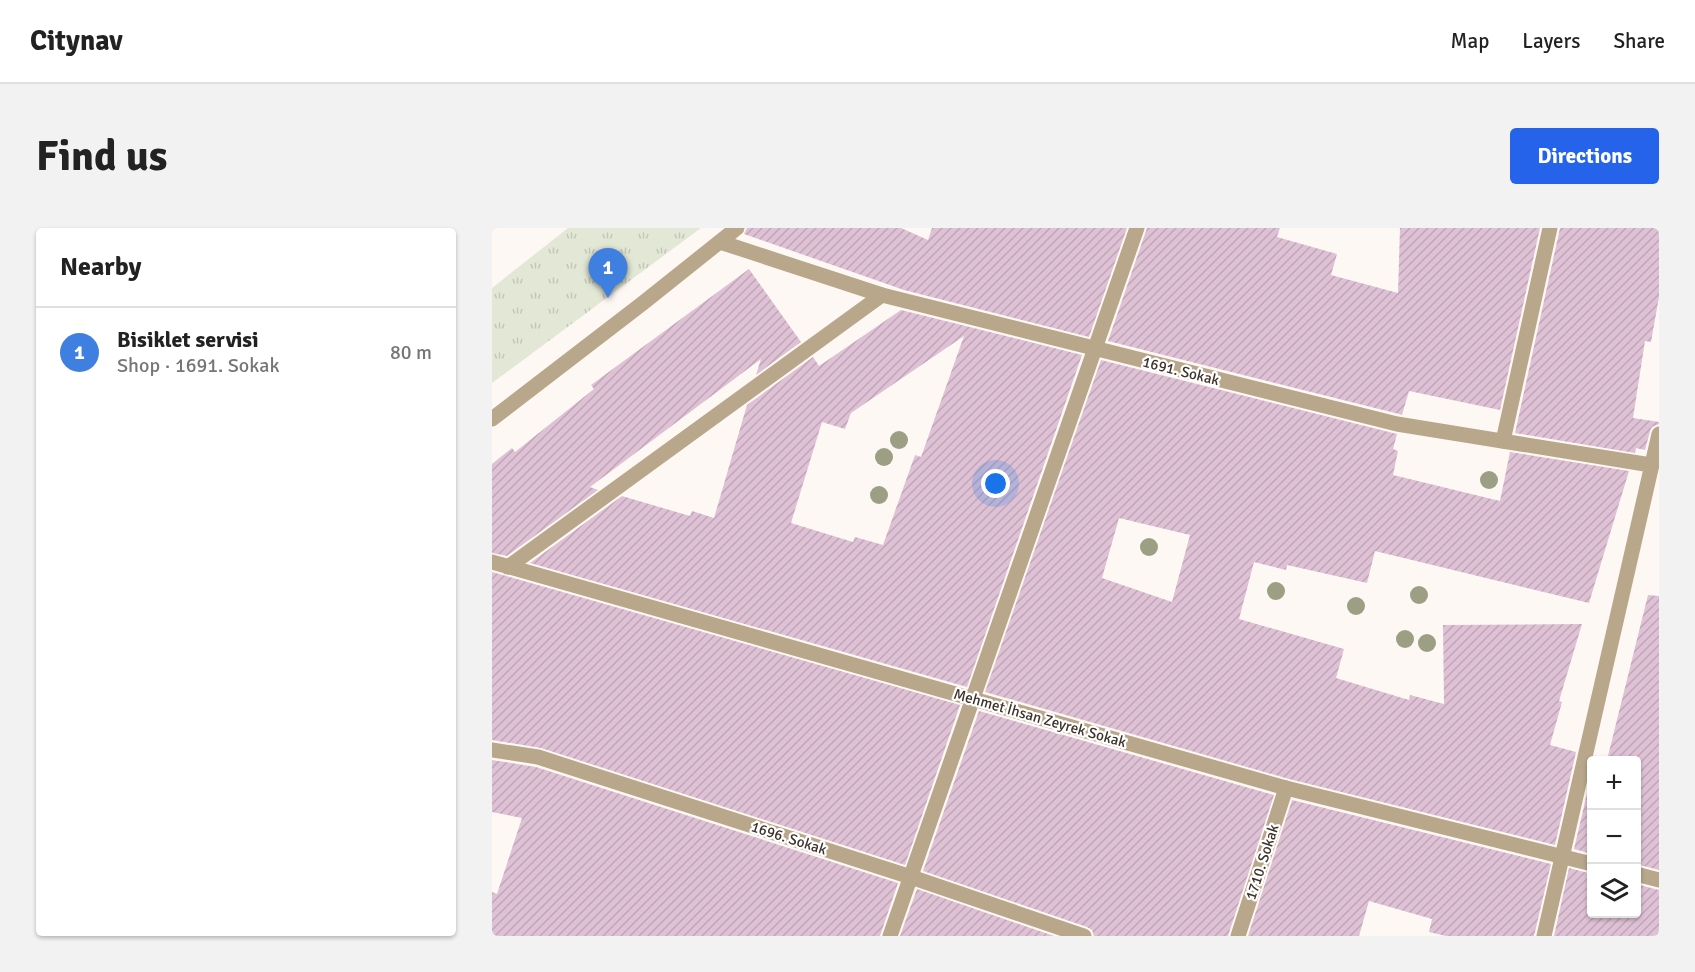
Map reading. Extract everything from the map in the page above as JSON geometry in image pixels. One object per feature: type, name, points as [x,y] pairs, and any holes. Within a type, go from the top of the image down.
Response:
[{"type":"street","points":[[492,419],[737,228]]},
{"type":"street","points":[[890,936],[1137,228]]},
{"type":"street","points":[[1503,441],[1550,228]]},
{"type":"street","name":"1691. Sokak","points":[[720,242],[882,296],[1397,424],[1651,465]]},
{"type":"street","points":[[508,567],[882,296]]},
{"type":"street","points":[[1544,936],[1659,434]]},
{"type":"street","name":"Mehmet İhsan Zeyrek Sokak","points":[[492,562],[1286,788],[1587,863]]},
{"type":"street","name":"1696. Sokak","points":[[492,750],[538,757],[911,877],[1084,936]]},
{"type":"street","name":"1710. Sokak","points":[[1238,936],[1286,788]]},
{"type":"street","points":[[1641,875],[1659,880]]},
{"type":"green space","points":[[568,228],[701,228],[492,383],[492,288]]},
{"type":"building","points":[[747,228],[901,228],[928,240],[932,228],[1127,228],[1089,337],[904,290],[744,234]]},
{"type":"building","points":[[1147,228],[1280,228],[1277,237],[1337,254],[1331,275],[1398,293],[1400,228],[1540,228],[1500,410],[1409,391],[1402,415],[1108,341]]},
{"type":"building","points":[[1560,228],[1659,228],[1659,297],[1651,342],[1645,341],[1633,418],[1659,422],[1650,431],[1645,450],[1636,448],[1635,453],[1515,433]]},
{"type":"building","points":[[749,269],[801,342],[756,375],[761,359],[590,487],[598,490],[507,556],[492,553],[492,464],[512,448],[515,452],[594,389],[591,385]]},
{"type":"building","points":[[901,310],[1082,355],[967,687],[530,563],[622,496],[690,516],[692,511],[714,518],[747,405],[813,357],[819,366]],"holes":[[[964,336],[921,457],[915,455],[883,545],[855,537],[853,542],[791,523],[822,422],[845,429],[851,413]]]},
{"type":"building","points":[[1101,360],[1397,434],[1393,449],[1398,451],[1393,475],[1500,501],[1510,452],[1629,471],[1589,603],[1375,551],[1367,583],[1287,565],[1286,570],[1254,562],[1239,619],[1344,649],[1336,678],[1409,700],[1410,695],[1444,704],[1443,625],[1582,624],[1559,701],[1562,702],[1550,745],[1576,752],[1555,845],[1289,779],[985,692]],"holes":[[[1119,518],[1190,535],[1172,602],[1102,578]]]},
{"type":"building","points":[[492,572],[960,705],[905,865],[541,748],[492,740]]},
{"type":"building","points":[[1648,595],[1659,596],[1659,870],[1641,865],[1641,756],[1608,756]]},
{"type":"building","points":[[979,711],[1274,795],[1228,936],[1094,936],[1092,930],[1087,927],[923,871]]},
{"type":"building","points":[[492,760],[536,767],[898,883],[880,936],[492,936],[492,892],[497,894],[522,818],[492,812]]},
{"type":"building","points":[[1587,793],[1587,853],[1574,849]]},
{"type":"building","points":[[1292,800],[1551,864],[1534,936],[1446,936],[1429,932],[1432,919],[1369,901],[1359,936],[1248,936]]},
{"type":"building","points":[[1569,868],[1587,873],[1587,918],[1641,918],[1641,885],[1659,890],[1659,936],[1554,936]]},
{"type":"building","points":[[917,889],[1054,936],[900,936]]},
{"type":"place","name":"Bisiklet servisi","points":[[608,298]]}]
